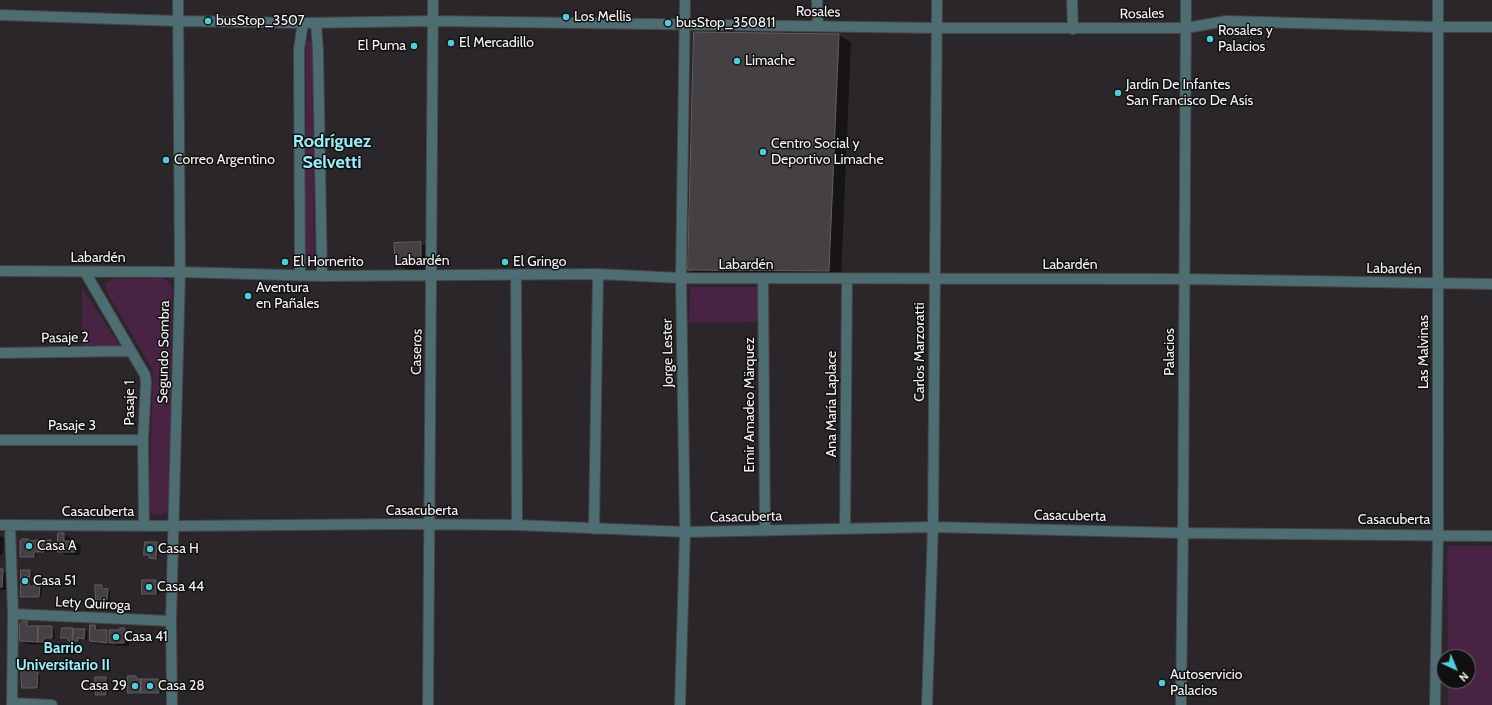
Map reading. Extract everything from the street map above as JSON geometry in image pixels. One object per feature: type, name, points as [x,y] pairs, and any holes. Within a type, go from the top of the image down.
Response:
[{"type":"street","name":"Segundo Sombra","points":[[172,705],[171,621],[180,272],[178,0]]},
{"type":"street","name":"Caseros","points":[[428,705],[434,0]]},
{"type":"street","name":"Jorge Lester","points":[[680,705],[685,532],[681,278],[685,0]]},
{"type":"street","points":[[817,0],[818,26]]},
{"type":"street","name":"Carlos Marzoratti","points":[[927,705],[933,527],[937,0]]},
{"type":"street","points":[[1072,0],[1072,29]]},
{"type":"street","name":"Palacios","points":[[1181,705],[1186,0]]},
{"type":"street","name":"Las Malvinas","points":[[1435,705],[1438,535],[1438,0]]},
{"type":"street","name":"Rosales","points":[[0,16],[303,23],[434,21],[1072,29],[1186,28],[1226,21],[1438,27],[1492,27]]},
{"type":"street","points":[[300,276],[299,49],[303,23]]},
{"type":"street","points":[[316,23],[322,276]]},
{"type":"street","name":"Labardén","points":[[0,271],[180,272],[300,276],[598,274],[681,278],[763,279],[1184,279],[1492,284]]},
{"type":"street","name":"Pasaje 1","points":[[85,272],[145,375],[146,382],[143,440],[144,526]]},
{"type":"street","points":[[516,274],[516,525]]},
{"type":"street","points":[[594,529],[598,274]]},
{"type":"street","name":"Emir Amadeo Märquez","points":[[763,279],[765,531]]},
{"type":"street","name":"Ana María Laplace","points":[[845,529],[847,279]]},
{"type":"street","name":"Pasaje 2","points":[[0,353],[131,351]]},
{"type":"street","name":"Pasaje 3","points":[[0,440],[143,440]]},
{"type":"street","points":[[5,525],[13,614],[12,704],[52,705]]},
{"type":"street","name":"Casacuberta","points":[[5,525],[516,525],[685,532],[933,527],[1183,533],[1492,536]]},
{"type":"street","name":"Lety Quiroga","points":[[13,614],[171,621]]},
{"type":"shaded area","points":[[306,41],[313,41],[314,260],[306,260]]},
{"type":"shaded area","points":[[163,278],[169,282],[172,287],[169,510],[166,514],[152,515],[149,507],[153,370],[108,294],[105,284],[111,279]]},
{"type":"shaded area","points":[[690,287],[763,287],[763,322],[689,323]]},
{"type":"shaded area","points":[[82,288],[120,346],[82,346]]},
{"type":"shaded area","points":[[1447,546],[1492,546],[1492,705],[1448,705],[1448,689],[1476,689],[1476,649],[1448,649]]},
{"type":"building","name":"Centro Social y Deportivo Limache","points":[[694,32],[839,34],[829,271],[688,270]]},
{"type":"building","points":[[421,242],[421,264],[395,264],[394,243]]},
{"type":"building","points":[[58,533],[64,533],[64,541],[75,541],[75,552],[58,552]]},
{"type":"building","name":"Casa A","points":[[22,539],[28,539],[29,541],[39,540],[38,552],[34,552],[34,557],[20,557],[20,541]]},
{"type":"building","points":[[40,540],[51,540],[51,550],[45,549],[44,552],[39,552]]},
{"type":"building","name":"Casa H","points":[[145,542],[157,542],[156,559],[149,558],[149,555],[144,555]]},
{"type":"building","points":[[0,569],[3,569],[2,587],[0,587]]},
{"type":"building","name":"Casa 51","points":[[21,570],[30,570],[30,577],[25,576],[25,579],[29,579],[30,587],[34,586],[34,584],[40,584],[39,597],[21,597]]},
{"type":"building","name":"Casa 44","points":[[142,580],[156,580],[156,594],[142,594]]},
{"type":"building","points":[[95,585],[102,585],[102,588],[108,589],[107,600],[96,600]]},
{"type":"building","points":[[23,621],[27,621],[28,626],[38,626],[38,642],[20,641],[19,625]]},
{"type":"building","points":[[90,625],[95,625],[96,630],[107,630],[107,643],[90,641]]},
{"type":"building","points":[[38,626],[52,626],[52,638],[44,638],[44,642],[38,642]]},
{"type":"building","points":[[62,628],[73,628],[72,641],[68,641],[68,638],[61,638]]},
{"type":"building","name":"Casa 41","points":[[120,628],[125,628],[124,643],[109,643],[109,630],[120,630]]},
{"type":"building","points":[[74,629],[85,629],[84,639],[78,638],[78,641],[73,641]]},
{"type":"building","points":[[21,666],[29,666],[29,671],[38,672],[37,688],[22,688]]},
{"type":"building","name":"Casa 29","points":[[128,676],[136,676],[137,679],[141,679],[141,693],[128,693]]},
{"type":"building","points":[[95,677],[106,677],[106,695],[96,695]]},
{"type":"building","name":"Casa 28","points":[[141,679],[158,679],[159,693],[141,693]]},
{"type":"place","name":"Los Mellis","points":[[566,17]]},
{"type":"place","name":"busStop_3507","points":[[208,21]]},
{"type":"place","name":"busStop_350811","points":[[668,23]]},
{"type":"place","name":"Rosales y Palacios","points":[[1210,39]]},
{"type":"place","name":"El Mercadillo","points":[[451,43]]},
{"type":"place","name":"El Puma","points":[[414,46]]},
{"type":"place","name":"Limache","points":[[737,61]]},
{"type":"place","name":"Jardín De Infantes San Francisco De Asís","points":[[1118,93]]},
{"type":"place","name":"Centro Social y Deportivo Limache","points":[[763,152]]},
{"type":"place","name":"Correo Argentino","points":[[166,160]]},
{"type":"place","name":"El Hornerito","points":[[285,262]]},
{"type":"place","name":"El Gringo","points":[[505,262]]},
{"type":"place","name":"Aventura en Pañales","points":[[248,296]]},
{"type":"place","name":"Casa A","points":[[29,546]]},
{"type":"place","name":"Casa H","points":[[150,549]]},
{"type":"place","name":"Casa 51","points":[[25,581]]},
{"type":"place","name":"Casa 44","points":[[149,587]]},
{"type":"place","name":"Casa 41","points":[[116,637]]},
{"type":"place","name":"Autoservicio Palacios","points":[[1162,683]]},
{"type":"place","name":"Casa 29","points":[[135,686]]},
{"type":"place","name":"Casa 28","points":[[150,686]]},
{"type":"district","name":"Rodríguez Selvetti","points":[[332,152]]},
{"type":"district","name":"Barrio Universitario II","points":[[63,658]]}]
